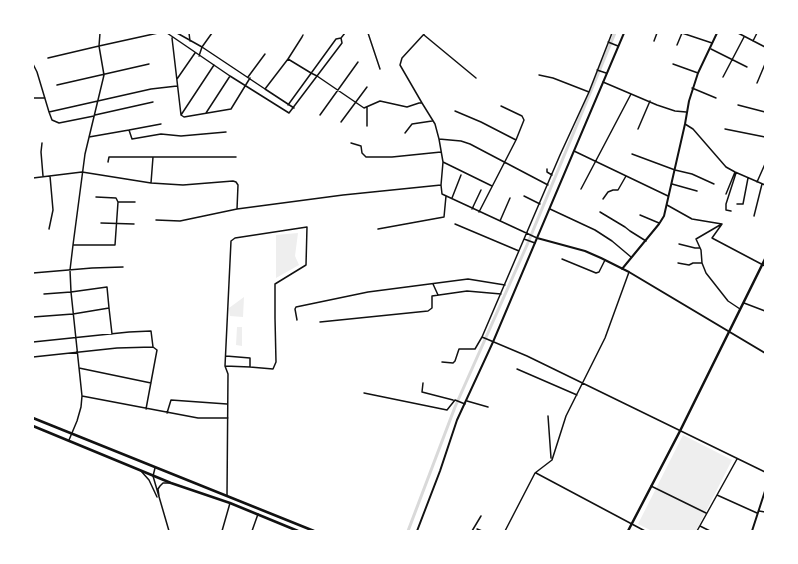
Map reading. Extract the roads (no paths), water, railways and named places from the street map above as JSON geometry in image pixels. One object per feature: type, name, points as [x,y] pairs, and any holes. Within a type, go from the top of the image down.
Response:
[{"type":"main road","points":[[628,531],[680,431],[740,309],[764,265],[765,259]]},
{"type":"main road","points":[[33,418],[314,531]]},
{"type":"main road","points":[[33,426],[153,476],[230,503],[298,531]]},
{"type":"main road","points":[[225,502],[227,496]]},
{"type":"street","points":[[69,440],[79,414],[82,396],[75,338],[70,270],[82,172],[104,75],[99,46],[100,33]]},
{"type":"street","points":[[48,58],[158,33]]},
{"type":"street","points":[[167,33],[199,56],[289,114],[342,43],[341,38]]},
{"type":"street","points":[[177,33],[202,47],[294,108]]},
{"type":"street","points":[[189,33],[190,41]]},
{"type":"street","points":[[199,56],[202,47],[212,33]]},
{"type":"street","points":[[288,105],[336,39],[341,38],[345,33]]},
{"type":"street","points":[[368,33],[380,69]]},
{"type":"street","points":[[442,362],[455,361],[459,349],[475,350],[483,338],[526,234],[589,92],[612,33]]},
{"type":"street","points":[[417,531],[464,403],[538,238],[617,46],[624,33]]},
{"type":"street","points":[[654,41],[657,33]]},
{"type":"street","points":[[677,44],[682,33],[713,43]]},
{"type":"street","points":[[622,269],[660,224],[664,216],[692,88],[717,33]]},
{"type":"street","points":[[739,33],[765,47]]},
{"type":"street","points":[[753,41],[757,33]]},
{"type":"street","points":[[476,78],[424,34],[402,58],[400,65],[433,121],[439,139],[443,162],[440,185],[442,194],[526,234],[585,251],[605,260],[629,272],[765,353]]},
{"type":"street","points":[[265,89],[288,58],[302,35]]},
{"type":"street","points":[[723,77],[744,36]]},
{"type":"street","points":[[172,38],[181,115]]},
{"type":"street","points":[[609,42],[617,46]]},
{"type":"street","points":[[711,49],[747,66]]},
{"type":"street","points":[[177,79],[195,53]]},
{"type":"street","points":[[181,115],[184,117],[231,109],[265,54]]},
{"type":"street","points":[[288,58],[364,108],[380,101],[407,107],[419,103],[422,104]]},
{"type":"street","points":[[320,115],[358,62]]},
{"type":"street","points":[[33,64],[38,72],[52,120],[59,123],[153,102]]},
{"type":"street","points":[[57,85],[149,64]]},
{"type":"street","points":[[673,64],[698,73]]},
{"type":"street","points":[[757,83],[765,64]]},
{"type":"street","points":[[181,115],[214,65]]},
{"type":"street","points":[[598,70],[606,73]]},
{"type":"street","points":[[539,75],[553,78],[589,92]]},
{"type":"street","points":[[206,113],[230,76]]},
{"type":"street","points":[[603,82],[675,111],[686,112]]},
{"type":"street","points":[[50,112],[151,89],[177,86]]},
{"type":"street","points":[[341,122],[367,87]]},
{"type":"street","points":[[692,88],[716,98]]},
{"type":"street","points":[[582,189],[630,94]]},
{"type":"street","points":[[33,98],[45,98]]},
{"type":"street","points":[[638,129],[650,101]]},
{"type":"street","points":[[738,105],[765,112]]},
{"type":"street","points":[[479,212],[516,140],[524,120],[522,116],[500,106]]},
{"type":"street","points":[[367,107],[367,126]]},
{"type":"street","points":[[455,111],[516,140]]},
{"type":"street","points":[[405,133],[412,124],[433,121]]},
{"type":"street","points":[[89,137],[161,124]]},
{"type":"street","points":[[685,124],[693,129],[726,167],[765,185]]},
{"type":"street","points":[[725,129],[765,137]]},
{"type":"street","points":[[129,130],[132,139],[161,134],[182,136],[226,132]]},
{"type":"street","points":[[439,139],[461,141],[470,144],[548,185]]},
{"type":"street","points":[[42,143],[41,152],[44,176]]},
{"type":"street","points":[[351,143],[361,146],[366,158],[392,158],[441,152]]},
{"type":"street","points":[[574,151],[669,197]]},
{"type":"street","points":[[632,154],[675,170],[692,174],[714,184]]},
{"type":"street","points":[[108,162],[109,157],[236,157]]},
{"type":"street","points":[[151,182],[153,157]]},
{"type":"street","points":[[443,162],[492,186]]},
{"type":"street","points":[[757,182],[765,164]]},
{"type":"street","points":[[547,169],[546,172],[552,175]]},
{"type":"street","points":[[33,178],[82,172],[183,185],[233,181],[238,185],[237,209]]},
{"type":"street","points":[[726,194],[735,172]]},
{"type":"street","points":[[731,211],[726,210],[726,204],[735,172]]},
{"type":"street","points":[[49,229],[54,210],[50,176]]},
{"type":"street","points":[[451,199],[461,176]]},
{"type":"street","points":[[603,199],[608,192],[618,190],[626,176]]},
{"type":"street","points":[[738,204],[743,204],[748,178]]},
{"type":"street","points":[[672,184],[697,191]]},
{"type":"street","points":[[754,216],[762,184]]},
{"type":"street","points":[[156,220],[180,221],[237,209],[343,195],[440,185]]},
{"type":"street","points":[[472,209],[482,190]]},
{"type":"street","points":[[378,229],[444,217],[446,196]]},
{"type":"street","points":[[524,196],[540,204]]},
{"type":"street","points":[[73,245],[115,245],[118,202],[116,198],[96,197]]},
{"type":"street","points":[[500,221],[510,198]]},
{"type":"street","points":[[118,202],[135,202]]},
{"type":"street","points":[[667,205],[692,219],[722,224]]},
{"type":"street","points":[[550,209],[595,230],[612,241],[631,257]]},
{"type":"street","points":[[600,212],[646,241]]},
{"type":"street","points":[[640,215],[660,224]]},
{"type":"street","points":[[101,223],[134,224]]},
{"type":"street","points":[[455,224],[519,251]]},
{"type":"street","points":[[722,224],[696,239],[700,248],[702,263],[706,273],[728,302],[740,309]]},
{"type":"street","points":[[722,224],[712,238],[764,265]]},
{"type":"street","points":[[225,366],[273,369],[276,362],[274,318],[275,284],[306,265],[307,227],[235,238],[231,242],[225,356],[225,366],[228,374],[227,496]]},
{"type":"street","points":[[524,239],[535,243]]},
{"type":"street","points":[[679,244],[700,248]]},
{"type":"street","points":[[562,259],[596,273],[599,272],[605,260]]},
{"type":"street","points":[[678,263],[689,265],[693,263],[702,263]]},
{"type":"street","points":[[33,273],[123,267]]},
{"type":"street","points":[[505,531],[535,473],[552,460],[566,416],[605,338],[629,272]]},
{"type":"street","points":[[297,320],[296,307],[368,292],[472,279],[505,284]]},
{"type":"street","points":[[433,284],[438,295]]},
{"type":"street","points":[[44,294],[107,287],[112,334]]},
{"type":"street","points":[[320,322],[428,311],[432,308],[432,296],[438,295],[467,291],[501,294]]},
{"type":"street","points":[[744,303],[765,312]]},
{"type":"street","points":[[33,317],[73,314],[109,308]]},
{"type":"street","points":[[33,342],[151,331],[153,347],[157,350],[146,409]]},
{"type":"street","points":[[483,338],[527,356],[765,472]]},
{"type":"street","points":[[33,357],[117,348],[153,347]]},
{"type":"street","points":[[225,356],[250,358],[250,367]]},
{"type":"street","points":[[79,368],[151,383]]},
{"type":"street","points":[[517,369],[577,395]]},
{"type":"street","points":[[423,383],[422,392],[464,403]]},
{"type":"street","points":[[364,393],[447,410],[454,400]]},
{"type":"street","points":[[82,396],[198,418],[228,418]]},
{"type":"street","points":[[167,413],[171,400],[228,404]]},
{"type":"street","points":[[466,400],[488,407]]},
{"type":"street","points":[[548,416],[552,460]]},
{"type":"street","points":[[697,531],[737,458]]},
{"type":"street","points":[[155,467],[153,476],[169,531]]},
{"type":"street","points":[[142,471],[149,480],[160,502]]},
{"type":"street","points":[[535,473],[645,531]]},
{"type":"street","points":[[160,502],[158,489],[163,483],[171,483]]},
{"type":"street","points":[[651,486],[706,513]]},
{"type":"street","points":[[752,531],[765,491]]},
{"type":"street","points":[[717,495],[758,512],[765,512]]},
{"type":"street","points":[[222,531],[230,503]]},
{"type":"street","points":[[252,531],[258,514]]},
{"type":"street","points":[[472,531],[481,516]]},
{"type":"street","points":[[700,526],[710,531]]},
{"type":"street","points":[[477,529],[482,531]]},
{"type":"waterway","points":[[408,531],[455,407],[527,245],[615,33]]}]
